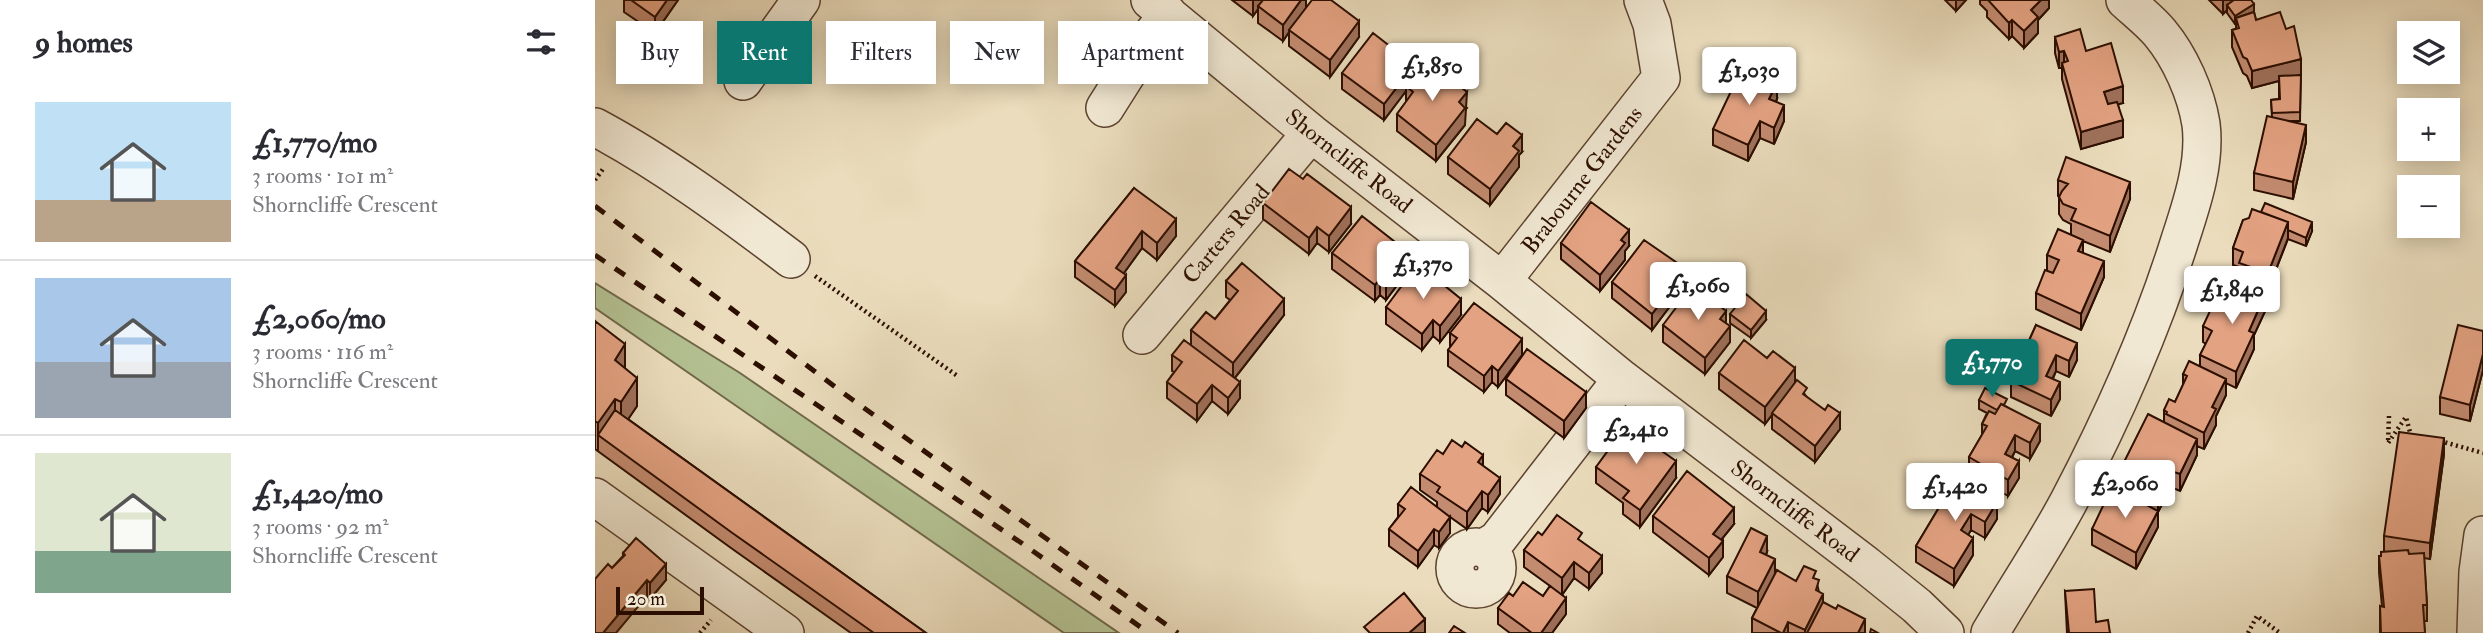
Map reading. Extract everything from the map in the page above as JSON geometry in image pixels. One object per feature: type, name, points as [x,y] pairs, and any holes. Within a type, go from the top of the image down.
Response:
[{"type":"street","points":[[786,21],[801,0]]},
{"type":"street","name":"Brabourne Gardens","points":[[1502,281],[1661,78],[1652,24],[1643,0]]},
{"type":"street","points":[[1990,633],[2068,502],[2120,396],[2167,280],[2186,221],[2201,160],[2201,124],[2190,87],[2160,34],[2126,0]]},
{"type":"street","points":[[1105,108],[1148,40],[1159,7]]},
{"type":"street","name":"Shorncliffe Road","points":[[1159,7],[1311,133],[1502,281],[1622,379],[1866,565],[1917,606],[1945,633]]},
{"type":"street","points":[[595,127],[627,144],[754,230],[791,259]]},
{"type":"street","name":"Carters Road","points":[[1142,335],[1311,133]]},
{"type":"street","points":[[1484,548],[1497,540],[1622,379]]},
{"type":"street","points":[[602,515],[785,633]]},
{"type":"street","points":[[2476,633],[2478,572],[2483,534]]},
{"type":"path","points":[[791,259],[959,377]]},
{"type":"path","points":[[2389,416],[2388,443],[2406,417],[2413,445]]},
{"type":"path","points":[[2433,442],[2442,441],[2483,453]]},
{"type":"path","points":[[2248,633],[2257,616],[2280,633]]},
{"type":"green space","points":[[595,283],[740,373],[1119,633],[1064,633],[595,308]]},
{"type":"building","points":[[631,0],[667,0],[655,17]]},
{"type":"building","points":[[1263,0],[1301,0],[1283,25],[1258,6]]},
{"type":"building","points":[[1312,0],[1331,0],[1359,21],[1330,60],[1289,30]]},
{"type":"building","points":[[1988,0],[2041,0],[2031,10],[2038,17],[2024,31],[2012,20],[2009,23]]},
{"type":"building","points":[[2234,0],[2251,0],[2254,4],[2235,16],[2227,5]]},
{"type":"building","points":[[2254,12],[2256,20],[2280,12],[2286,29],[2294,26],[2301,59],[2252,71],[2232,30],[2239,28],[2236,18]]},
{"type":"building","points":[[2080,29],[2086,51],[2111,43],[2123,86],[2104,92],[2108,104],[2117,102],[2123,120],[2081,132],[2062,63],[2068,61],[2064,51],[2059,52],[2055,37]]},
{"type":"building","points":[[1373,33],[1414,65],[1384,104],[1342,73]]},
{"type":"building","points":[[1426,60],[1467,92],[1459,102],[1465,108],[1436,145],[1397,114],[1413,92],[1406,86]]},
{"type":"building","points":[[1743,66],[1777,82],[1769,99],[1784,105],[1774,128],[1760,121],[1748,145],[1713,129]]},
{"type":"building","points":[[2301,75],[2300,112],[2272,113],[2271,100],[2280,99],[2279,76]]},
{"type":"building","points":[[2267,116],[2306,125],[2293,182],[2254,173]]},
{"type":"building","points":[[1477,119],[1497,134],[1506,123],[1522,135],[1513,146],[1519,151],[1490,189],[1448,157]]},
{"type":"building","points":[[2066,157],[2130,182],[2110,236],[2071,220],[2076,209],[2063,204],[2059,197],[2068,184],[2058,180]]},
{"type":"building","points":[[1289,169],[1303,179],[1307,174],[1351,207],[1329,236],[1317,227],[1309,238],[1263,203]]},
{"type":"building","points":[[1134,188],[1176,219],[1157,243],[1142,231],[1116,268],[1126,275],[1115,290],[1075,261]]},
{"type":"building","points":[[1591,202],[1629,230],[1621,240],[1625,243],[1600,275],[1561,243]]},
{"type":"building","points":[[2265,203],[2312,222],[2306,238],[2288,230],[2288,222],[2261,212]]},
{"type":"building","points":[[2252,209],[2288,222],[2268,273],[2239,263],[2243,252],[2233,248],[2243,220],[2249,218]]},
{"type":"building","points":[[1362,216],[1409,253],[1386,283],[1380,279],[1375,285],[1332,253]]},
{"type":"building","points":[[2058,229],[2083,240],[2078,251],[2104,261],[2081,314],[2036,293],[2045,270],[2053,273],[2059,260],[2047,255]]},
{"type":"building","points":[[1644,240],[1686,269],[1652,314],[1612,282]]},
{"type":"building","points":[[1242,263],[1284,299],[1233,363],[1191,330],[1206,312],[1215,319],[1238,291],[1226,281]]},
{"type":"building","points":[[1418,264],[1461,299],[1440,326],[1433,320],[1422,334],[1386,307]]},
{"type":"building","points":[[2247,280],[2267,290],[2249,331],[2254,333],[2236,372],[2200,355],[2212,331],[2203,326],[2216,298],[2221,300],[2226,290],[2240,297]]},
{"type":"building","points":[[1693,285],[1726,311],[1720,319],[1730,326],[1705,358],[1663,325]]},
{"type":"building","points":[[1746,294],[1766,311],[1751,330],[1730,314]]},
{"type":"building","points":[[1474,303],[1522,339],[1498,371],[1492,366],[1484,376],[1448,350],[1457,338],[1450,333]]},
{"type":"building","points":[[595,321],[625,344],[615,360],[637,378],[621,402],[615,399],[598,423],[595,421]]},
{"type":"building","points":[[2036,325],[2077,343],[2069,361],[2056,355],[2046,376],[2060,382],[2051,400],[2011,381]]},
{"type":"building","points":[[2458,325],[2483,331],[2483,354],[2470,405],[2440,397]]},
{"type":"building","points":[[1184,340],[1240,382],[1228,398],[1212,385],[1197,404],[1167,382],[1182,362],[1172,355]]},
{"type":"building","points":[[1744,340],[1767,358],[1773,351],[1795,368],[1765,407],[1719,373]]},
{"type":"building","points":[[1527,349],[1586,392],[1564,421],[1506,379]]},
{"type":"building","points":[[2189,361],[2226,379],[2212,407],[2216,409],[2204,433],[2166,414],[2164,410],[2169,399],[2175,402],[2187,376],[2183,374]]},
{"type":"building","points":[[1797,380],[1807,388],[1803,394],[1825,410],[1828,405],[1840,413],[1815,446],[1772,413]]},
{"type":"building","points":[[1985,388],[2007,399],[2004,405],[2001,404],[1997,410],[1979,400]]},
{"type":"building","points":[[2001,404],[2040,424],[2030,443],[2015,435],[2005,454],[2019,461],[2008,480],[1969,457],[1987,426],[1982,424],[1989,411],[1995,414]]},
{"type":"building","points":[[615,410],[926,633],[874,633],[731,532],[598,435]]},
{"type":"building","points":[[2148,414],[2197,439],[2180,474],[2171,471],[2158,496],[2117,476]]},
{"type":"building","points":[[1626,426],[1676,461],[1640,510],[1623,498],[1629,491],[1596,467]]},
{"type":"building","points":[[2399,432],[2444,438],[2430,543],[2384,536]]},
{"type":"building","points":[[1452,440],[1462,447],[1465,442],[1483,455],[1478,462],[1500,478],[1488,495],[1482,491],[1467,512],[1437,492],[1440,487],[1420,474],[1437,450],[1443,454]]},
{"type":"building","points":[[1687,471],[1734,508],[1713,534],[1723,541],[1709,558],[1653,516]]},
{"type":"building","points":[[1956,479],[1997,502],[1985,522],[1971,514],[1961,530],[1973,538],[1954,569],[1916,546]]},
{"type":"building","points":[[1411,487],[1450,517],[1439,532],[1434,529],[1418,551],[1389,529],[1405,509],[1398,504]]},
{"type":"building","points":[[2112,487],[2158,511],[2136,553],[2092,529]]},
{"type":"building","points":[[1557,515],[1582,533],[1578,539],[1602,556],[1589,573],[1574,562],[1562,578],[1524,550],[1538,532],[1542,535]]},
{"type":"building","points":[[1751,528],[1767,536],[1760,552],[1775,559],[1758,592],[1727,576]]},
{"type":"building","points":[[636,538],[666,564],[650,583],[647,580],[603,633],[595,633],[595,579],[608,564],[612,568],[625,555],[623,553]]},
{"type":"building","points":[[2408,550],[2409,554],[2424,553],[2427,605],[2423,605],[2425,633],[2381,633],[2380,606],[2384,607],[2379,556],[2381,552]]},
{"type":"building","points":[[1804,566],[1816,571],[1813,578],[1819,580],[1816,590],[1823,594],[1805,630],[1788,622],[1781,633],[1752,618],[1777,570],[1796,581]]},
{"type":"building","points":[[1523,582],[1543,596],[1550,586],[1566,598],[1541,633],[1532,633],[1498,608],[1509,593],[1513,596]]},
{"type":"building","points":[[2094,589],[2096,622],[2108,620],[2110,633],[2069,633],[2065,591]]},
{"type":"building","points":[[1404,593],[1425,619],[1409,633],[1370,633],[1364,627]]},
{"type":"building","points":[[1823,602],[1836,609],[1838,605],[1865,619],[1858,633],[1807,633]]},
{"type":"building","points":[[1454,626],[1465,633],[1449,633]]},
{"type":"railway","points":[[595,206],[846,395],[1178,633]]},
{"type":"railway","points":[[595,255],[1020,542],[1149,633]]}]
